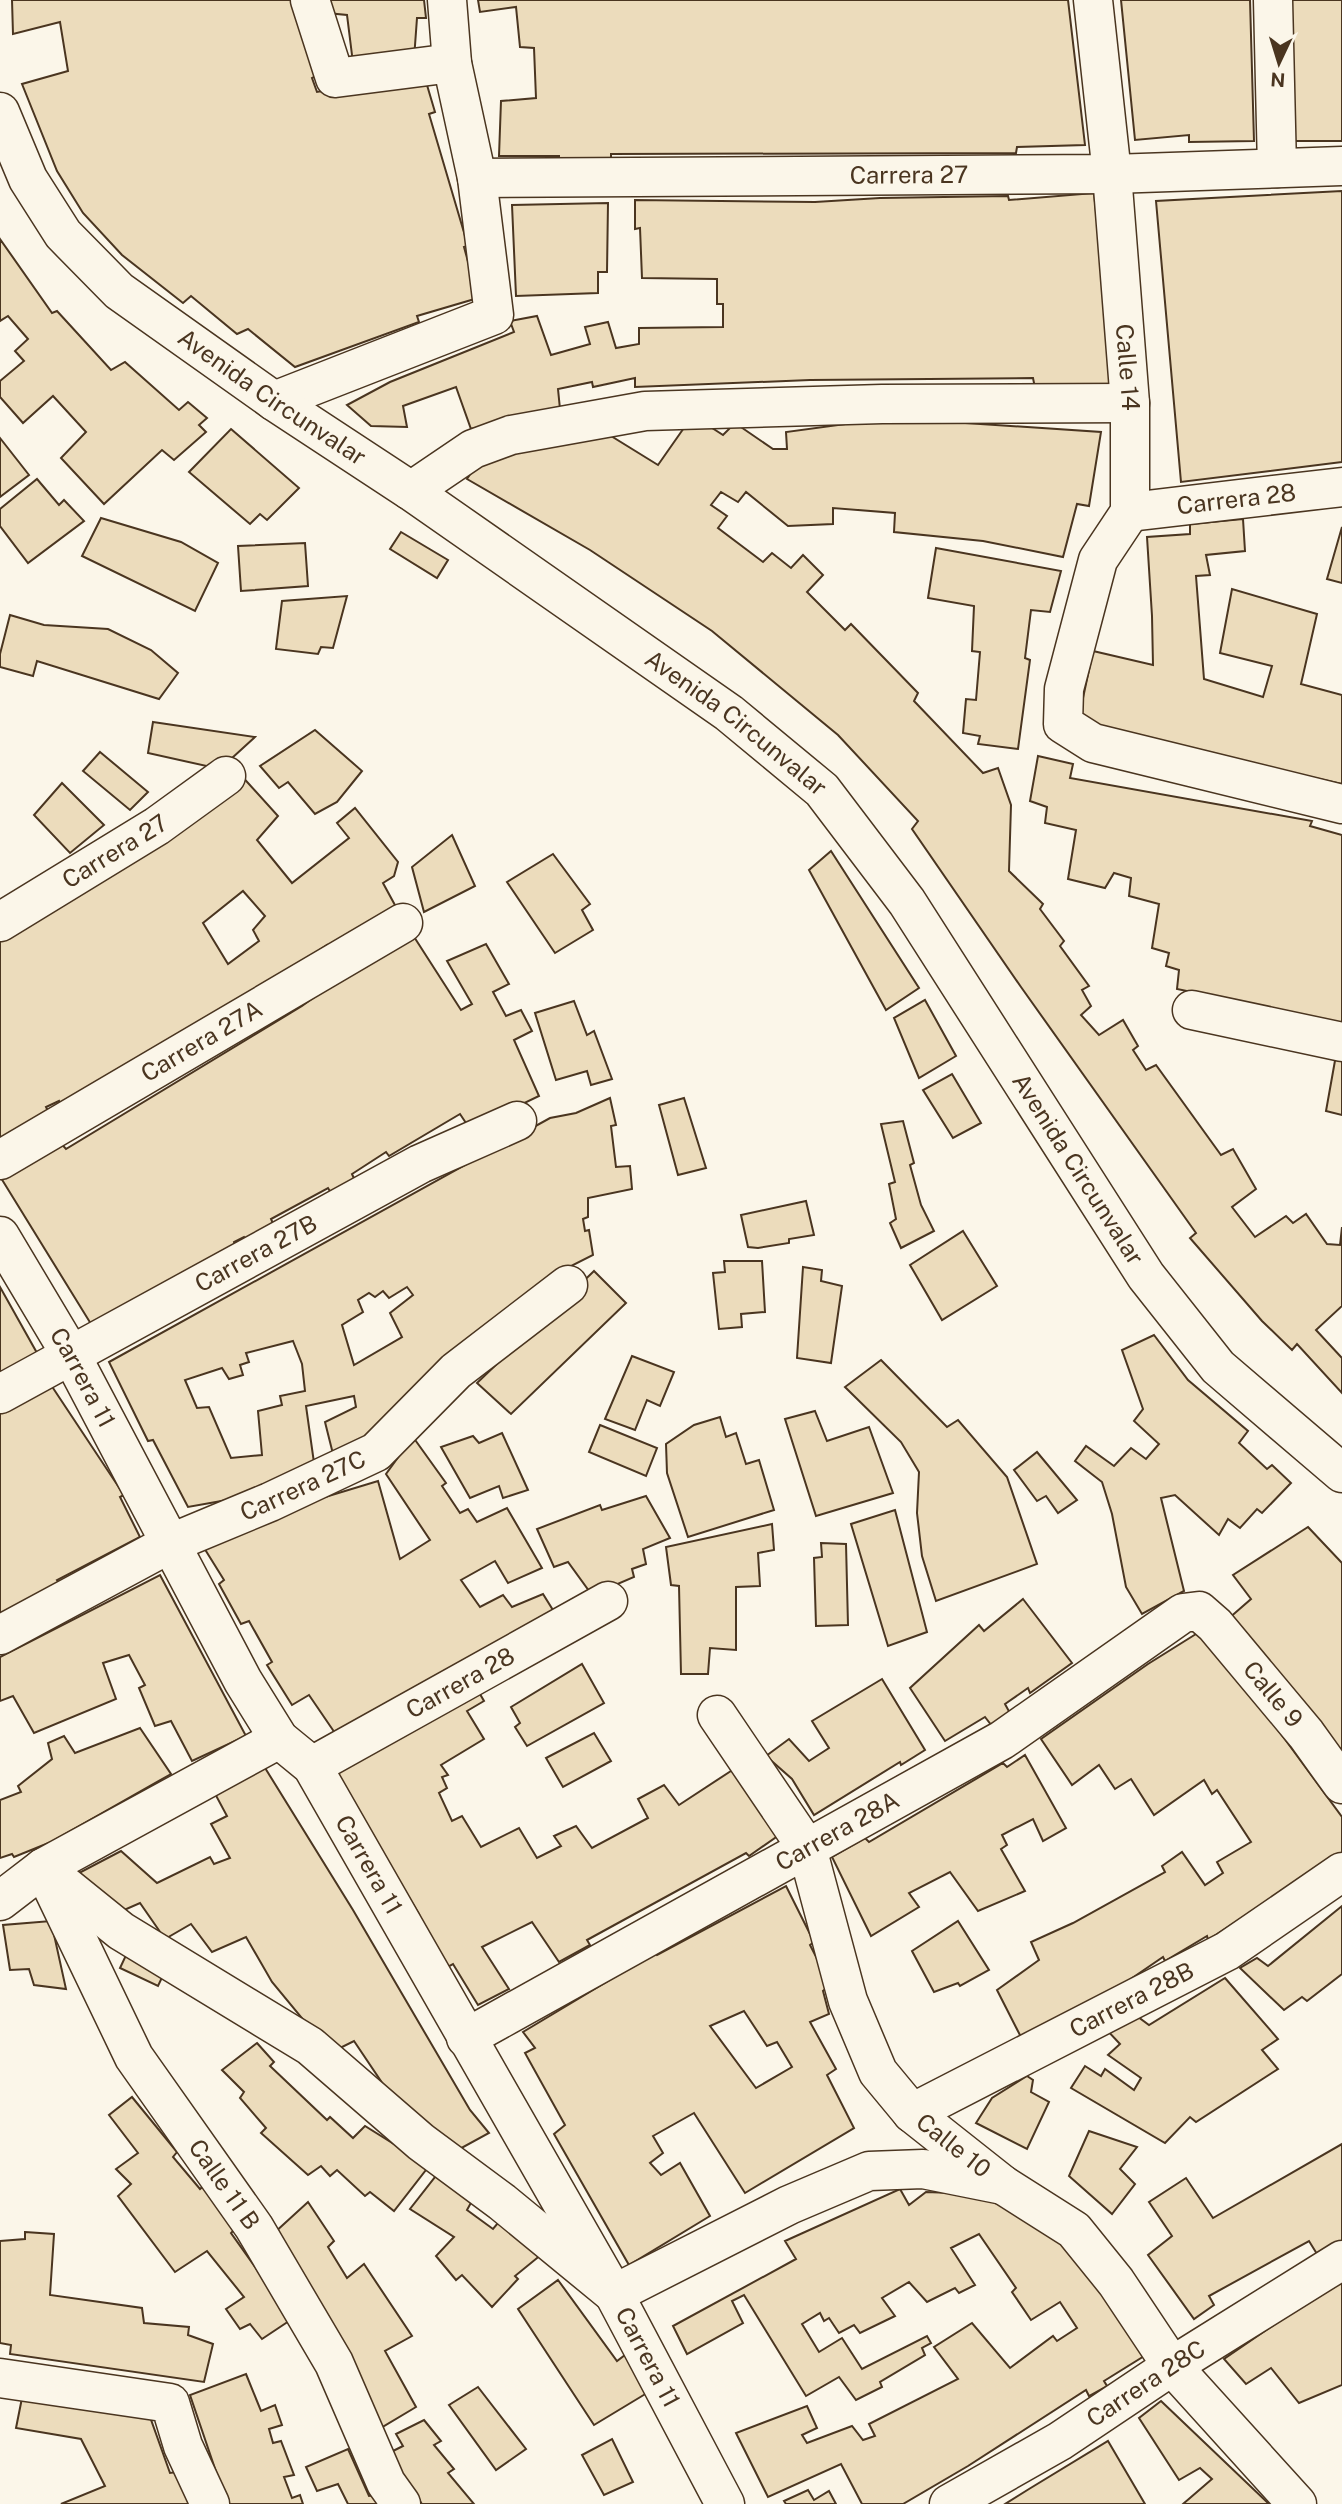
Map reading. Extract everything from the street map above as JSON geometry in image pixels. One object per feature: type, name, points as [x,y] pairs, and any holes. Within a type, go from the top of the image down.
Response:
[{"type":"street","points":[[310,0],[335,78],[452,63]]},
{"type":"street","points":[[274,401],[494,315],[477,178],[452,63],[447,0]]},
{"type":"street","name":"Calle 14","points":[[1093,0],[1112,174],[1130,403],[1130,512]]},
{"type":"street","points":[[1273,0],[1276,168]]},
{"type":"street","name":"Avenida Circunvalar","points":[[0,112],[28,179],[63,234],[119,291],[274,401],[411,491],[729,713],[822,790],[907,902],[1146,1276],[1219,1367],[1342,1473]]},
{"type":"street","name":"Carrera 27","points":[[477,178],[1112,174],[1342,166]]},
{"type":"street","points":[[411,491],[473,449],[511,435],[645,411],[882,404],[1130,403]]},
{"type":"street","name":"Carrera 28","points":[[1130,512],[1342,487]]},
{"type":"street","points":[[1130,512],[1098,561],[1064,689],[1063,724],[1093,743],[1342,803]]},
{"type":"street","name":"Carrera 27","points":[[0,922],[157,826],[226,776]]},
{"type":"street","name":"Carrera 27A","points":[[0,1160],[403,923]]},
{"type":"street","points":[[1192,1010],[1342,1042]]},
{"type":"street","name":"Carrera 27B","points":[[0,1394],[420,1164],[517,1121]]},
{"type":"street","name":"Carrera 11","points":[[0,1236],[71,1356],[243,1681],[279,1740],[312,1766],[614,2294],[725,2504]]},
{"type":"street","name":"Carrera 27C","points":[[0,1635],[169,1544],[270,1502],[376,1452],[456,1370],[568,1285]]},
{"type":"street","name":"Carrera 28","points":[[312,1766],[608,1601]]},
{"type":"street","name":"Calle 9","points":[[1199,1611],[1215,1625],[1306,1734],[1342,1784]]},
{"type":"street","name":"Carrera 28A","points":[[466,2038],[1002,1740],[1183,1613],[1199,1611]]},
{"type":"street","name":"Calle 10","points":[[717,1716],[807,1848],[848,2001],[878,2072],[912,2112],[1003,2185],[1074,2230],[1116,2282],[1172,2366],[1297,2504]]},
{"type":"street","points":[[0,1901],[43,1868],[279,1740]]},
{"type":"street","points":[[43,1868],[121,1931],[310,2046],[421,2142],[502,2202],[614,2294],[789,2205],[869,2171],[923,2169],[1003,2185]]},
{"type":"street","name":"Calle 11 B","points":[[43,1868],[134,2057],[254,2227],[334,2363],[386,2483],[401,2504]]},
{"type":"street","name":"Carrera 28B","points":[[912,2112],[1227,1951],[1342,1872]]},
{"type":"street","name":"Carrera 28C","points":[[949,2504],[1060,2441],[1172,2366],[1342,2260]]},
{"type":"street","points":[[0,2378],[170,2403],[183,2446],[210,2504]]},
{"type":"building","points":[[12,0],[294,0],[318,75],[312,78],[317,92],[424,75],[435,112],[429,114],[468,246],[464,247],[478,298],[417,316],[419,322],[295,367],[248,329],[237,334],[191,296],[183,303],[122,255],[83,213],[57,171],[22,84],[68,71],[60,22],[13,34]]},
{"type":"building","points":[[324,0],[424,0],[426,18],[417,18],[414,59],[353,63],[347,15],[327,13]]},
{"type":"building","points":[[478,0],[1068,0],[1085,145],[1017,147],[1016,153],[611,154],[611,161],[559,161],[559,156],[499,156],[501,101],[536,98],[534,48],[520,47],[516,7],[480,12]]},
{"type":"building","points":[[1121,0],[1250,0],[1254,141],[1189,142],[1189,135],[1135,140]]},
{"type":"building","points":[[1284,0],[1342,0],[1342,141],[1288,141]]},
{"type":"building","points":[[1342,191],[1342,462],[1181,482],[1156,201]]},
{"type":"building","points":[[1094,193],[1114,384],[1035,388],[1033,378],[810,380],[635,387],[635,378],[593,387],[592,382],[558,389],[560,409],[471,429],[456,387],[403,406],[407,427],[371,426],[347,405],[390,382],[514,332],[510,321],[537,316],[551,355],[590,344],[585,327],[608,322],[616,348],[639,344],[639,328],[723,327],[723,304],[717,304],[717,279],[642,278],[640,228],[635,229],[635,200],[815,202],[1008,196],[1009,200]]},
{"type":"building","points":[[608,203],[607,272],[598,272],[598,293],[516,296],[512,205]]},
{"type":"building","points":[[0,239],[52,313],[57,311],[111,370],[125,362],[179,410],[188,402],[207,418],[199,425],[206,432],[174,460],[162,450],[104,504],[61,458],[86,432],[53,396],[23,423],[0,397],[0,381],[24,361],[15,351],[28,339],[8,316],[0,321]]},
{"type":"building","points":[[890,418],[1101,432],[1089,506],[1077,504],[1063,557],[983,541],[894,532],[895,513],[833,508],[833,524],[788,526],[746,492],[738,502],[721,492],[711,505],[727,516],[718,528],[763,562],[772,553],[791,568],[803,555],[823,575],[807,592],[845,630],[851,624],[918,693],[914,701],[983,773],[998,768],[1011,805],[1009,871],[1043,904],[1040,909],[1064,941],[1060,946],[1089,986],[1082,990],[1091,1006],[1081,1015],[1099,1035],[1123,1020],[1138,1046],[1133,1050],[1146,1070],[1156,1065],[1221,1155],[1233,1149],[1256,1189],[1232,1207],[1255,1237],[1286,1216],[1293,1223],[1306,1214],[1327,1244],[1340,1245],[1342,1227],[1342,1306],[1316,1330],[1342,1358],[1342,1393],[1297,1344],[1292,1350],[1262,1321],[1190,1238],[1196,1233],[912,829],[918,821],[838,735],[712,631],[590,550],[467,479],[483,454],[513,448],[611,436],[658,465],[686,425],[709,426],[723,435],[735,423],[773,449],[787,449],[786,432]]},
{"type":"building","points":[[231,429],[299,488],[267,520],[260,514],[250,524],[189,472]]},
{"type":"building","points":[[0,438],[29,475],[0,497]]},
{"type":"building","points":[[37,479],[59,505],[64,500],[84,521],[28,563],[0,526],[0,509]]},
{"type":"building","points":[[101,518],[181,542],[218,563],[195,611],[82,556]]},
{"type":"building","points":[[1243,519],[1245,551],[1206,555],[1210,575],[1196,576],[1204,679],[1263,697],[1272,666],[1220,653],[1232,589],[1317,614],[1301,684],[1342,695],[1342,784],[1090,728],[1080,712],[1093,651],[1153,665],[1147,537],[1190,534],[1190,524]]},
{"type":"building","points":[[1342,527],[1342,583],[1327,579]]},
{"type":"building","points":[[401,532],[448,560],[437,578],[390,549]]},
{"type":"building","points":[[305,543],[308,586],[241,591],[238,546]]},
{"type":"building","points":[[936,548],[1061,571],[1050,612],[1031,610],[1025,658],[1030,660],[1018,749],[978,744],[980,736],[963,733],[966,699],[976,700],[980,652],[972,651],[974,606],[928,598]]},
{"type":"building","points":[[347,596],[333,648],[321,647],[318,654],[276,649],[282,601]]},
{"type":"building","points":[[10,615],[44,625],[108,629],[151,650],[178,673],[159,699],[37,661],[33,676],[0,667],[0,654]]},
{"type":"building","points":[[153,722],[255,737],[220,769],[148,753]]},
{"type":"building","points":[[315,730],[362,771],[337,802],[315,814],[288,782],[279,788],[260,766]]},
{"type":"building","points":[[100,752],[148,792],[130,810],[83,771]]},
{"type":"building","points":[[1038,756],[1073,764],[1070,778],[1312,821],[1310,826],[1342,835],[1342,1023],[1177,989],[1179,970],[1166,966],[1169,953],[1152,948],[1159,904],[1129,896],[1131,878],[1114,873],[1105,888],[1068,879],[1076,830],[1045,823],[1047,807],[1030,801]]},
{"type":"building","points":[[239,773],[278,816],[257,840],[292,883],[349,838],[337,823],[355,808],[398,862],[394,876],[383,883],[396,907],[330,950],[327,945],[267,986],[60,1104],[59,1101],[46,1107],[49,1113],[0,1139],[0,941],[105,879]],"holes":[[[243,891],[265,916],[253,930],[259,941],[228,964],[203,923]]]},
{"type":"building","points":[[62,783],[104,825],[70,853],[34,815]]},
{"type":"building","points":[[452,835],[475,886],[424,912],[412,867]]},
{"type":"building","points":[[831,851],[919,988],[886,1010],[809,870]]},
{"type":"building","points":[[553,854],[590,904],[582,910],[593,930],[555,953],[507,882]]},
{"type":"building","points":[[409,929],[461,1010],[472,1004],[447,961],[486,944],[509,984],[493,992],[506,1016],[521,1010],[532,1031],[514,1040],[539,1096],[470,1129],[460,1114],[389,1156],[386,1152],[352,1174],[357,1185],[334,1198],[328,1188],[271,1219],[275,1228],[247,1241],[244,1237],[234,1242],[235,1246],[91,1324],[1,1178],[58,1140],[66,1149],[302,1006]]},
{"type":"building","points":[[925,1000],[956,1056],[919,1078],[894,1018]]},
{"type":"building","points":[[574,1001],[587,1035],[594,1031],[612,1079],[591,1085],[587,1071],[556,1080],[535,1013]]},
{"type":"building","points":[[1336,1055],[1342,1056],[1342,1115],[1326,1111]]},
{"type":"building","points":[[952,1074],[981,1123],[953,1138],[923,1090]]},
{"type":"building","points":[[610,1098],[616,1125],[611,1126],[616,1167],[630,1166],[632,1189],[588,1198],[588,1217],[583,1219],[585,1231],[589,1230],[593,1255],[561,1271],[338,1474],[325,1422],[356,1407],[354,1396],[306,1406],[317,1484],[188,1507],[153,1440],[148,1441],[109,1362],[550,1118],[576,1113]],"holes":[[[407,1287],[413,1295],[390,1313],[402,1337],[354,1365],[342,1325],[363,1312],[358,1300],[369,1293],[375,1297],[383,1291],[389,1298]],[[293,1341],[302,1364],[305,1391],[280,1396],[282,1405],[258,1411],[262,1455],[231,1458],[209,1407],[197,1408],[185,1380],[222,1368],[229,1379],[243,1375],[240,1365],[249,1362],[246,1353]]]},
{"type":"building","points":[[684,1098],[706,1168],[678,1175],[659,1105]]},
{"type":"building","points":[[903,1121],[914,1163],[910,1165],[921,1205],[934,1231],[901,1248],[890,1223],[896,1219],[889,1184],[895,1182],[881,1124]]},
{"type":"building","points":[[806,1201],[814,1235],[789,1239],[789,1243],[748,1247],[741,1215]]},
{"type":"building","points":[[963,1231],[997,1286],[942,1320],[910,1265]]},
{"type":"building","points":[[724,1261],[762,1261],[765,1312],[741,1314],[742,1327],[719,1329],[713,1273],[725,1272]]},
{"type":"building","points":[[803,1267],[822,1270],[821,1281],[842,1286],[831,1363],[797,1358]]},
{"type":"building","points":[[594,1271],[626,1303],[511,1414],[477,1383]]},
{"type":"building","points":[[0,1287],[37,1353],[0,1375]]},
{"type":"building","points":[[1154,1335],[1188,1380],[1248,1431],[1239,1443],[1267,1469],[1272,1465],[1291,1483],[1262,1513],[1257,1509],[1240,1528],[1228,1519],[1219,1535],[1175,1495],[1161,1498],[1184,1591],[1142,1614],[1126,1587],[1112,1514],[1102,1482],[1075,1461],[1086,1446],[1114,1466],[1131,1448],[1146,1459],[1159,1444],[1134,1421],[1143,1409],[1122,1350]]},
{"type":"building","points":[[632,1356],[674,1372],[660,1406],[647,1400],[635,1430],[605,1419]]},
{"type":"building","points":[[881,1360],[947,1427],[958,1420],[1007,1477],[1037,1564],[936,1601],[922,1556],[917,1513],[919,1472],[901,1442],[845,1387]]},
{"type":"building","points":[[51,1385],[124,1495],[120,1497],[140,1537],[57,1580],[61,1586],[0,1619],[0,1411]]},
{"type":"building","points":[[815,1411],[827,1441],[869,1427],[893,1493],[816,1516],[785,1419]]},
{"type":"building","points":[[720,1417],[726,1437],[736,1433],[746,1464],[759,1460],[774,1510],[688,1537],[667,1473],[666,1444],[694,1425]]},
{"type":"building","points":[[600,1425],[657,1448],[646,1476],[589,1452]]},
{"type":"building","points":[[502,1433],[528,1490],[503,1498],[499,1486],[470,1498],[441,1447],[473,1436],[479,1443]]},
{"type":"building","points":[[413,1437],[446,1483],[442,1486],[460,1513],[468,1509],[477,1522],[507,1508],[542,1568],[508,1583],[495,1561],[461,1580],[480,1607],[503,1595],[512,1607],[543,1594],[556,1615],[337,1736],[309,1695],[292,1705],[267,1665],[272,1662],[249,1621],[241,1624],[219,1584],[224,1580],[201,1543],[279,1511],[378,1481],[400,1559],[430,1540],[386,1474]]},
{"type":"building","points":[[1037,1452],[1077,1500],[1058,1513],[1046,1496],[1037,1501],[1014,1470]]},
{"type":"building","points":[[646,1496],[670,1538],[643,1549],[646,1564],[632,1569],[634,1577],[592,1595],[568,1562],[554,1567],[537,1529],[600,1505],[602,1510]]},
{"type":"building","points":[[895,1510],[927,1632],[888,1646],[851,1524]]},
{"type":"building","points":[[772,1524],[774,1550],[758,1553],[760,1586],[736,1587],[736,1650],[710,1648],[708,1674],[681,1674],[679,1586],[671,1585],[666,1547]]},
{"type":"building","points":[[1308,1527],[1342,1563],[1342,1751],[1228,1619],[1251,1599],[1233,1575]]},
{"type":"building","points":[[821,1543],[846,1544],[848,1625],[816,1626],[814,1558],[822,1557]]},
{"type":"building","points":[[160,1575],[246,1736],[192,1761],[171,1721],[155,1726],[139,1688],[145,1685],[129,1655],[103,1663],[116,1699],[34,1733],[13,1696],[0,1701],[0,1657]]},
{"type":"building","points":[[1023,1599],[1072,1663],[1030,1693],[1028,1688],[1005,1704],[1011,1715],[992,1726],[985,1717],[945,1741],[910,1688],[979,1625],[984,1631]]},
{"type":"building","points":[[1204,1629],[1342,1817],[1342,1853],[1208,1940],[1207,1936],[1165,1961],[1163,1957],[1119,1987],[1023,2041],[997,1990],[1039,1960],[1031,1942],[1073,1923],[1165,1872],[1162,1866],[1182,1852],[1205,1885],[1223,1873],[1217,1862],[1251,1842],[1217,1790],[1212,1794],[1204,1780],[1154,1815],[1131,1779],[1115,1789],[1099,1765],[1072,1785],[1041,1739],[1148,1664]]},
{"type":"building","points":[[582,1664],[604,1703],[527,1746],[515,1727],[520,1723],[511,1707]]},
{"type":"building","points":[[882,1679],[925,1750],[901,1765],[900,1762],[814,1815],[792,1779],[766,1756],[789,1739],[809,1761],[829,1748],[812,1721]]},
{"type":"building","points":[[473,1682],[484,1701],[467,1711],[484,1739],[441,1765],[448,1775],[442,1777],[447,1788],[439,1793],[452,1821],[462,1816],[481,1847],[519,1828],[537,1858],[561,1846],[554,1836],[576,1826],[592,1848],[648,1818],[638,1799],[664,1785],[679,1805],[737,1767],[782,1833],[749,1856],[746,1853],[587,1940],[590,1945],[559,1962],[532,1922],[482,1947],[509,1989],[478,2005],[453,1964],[442,1970],[408,1920],[419,1914],[328,1765]]},
{"type":"building","points":[[140,1728],[171,1774],[51,1842],[14,1857],[12,1854],[0,1858],[0,1800],[21,1792],[18,1786],[52,1759],[48,1743],[64,1736],[75,1753]]},
{"type":"building","points":[[594,1733],[611,1761],[563,1787],[546,1758]]},
{"type":"building","points":[[1025,1755],[1066,1828],[1043,1841],[1033,1819],[1002,1835],[1007,1845],[1001,1849],[1025,1891],[978,1911],[950,1872],[909,1893],[919,1907],[871,1936],[832,1857],[865,1838],[869,1842],[1003,1763],[1007,1767]]},
{"type":"building","points":[[262,1763],[353,1910],[470,2110],[489,2133],[456,2151],[389,2093],[354,2041],[334,2051],[320,2040],[272,1982],[246,1937],[212,1952],[191,1924],[165,1939],[140,1903],[115,1914],[77,1874],[121,1851],[157,1883],[210,1857],[214,1864],[230,1858],[211,1824],[227,1816],[213,1790]]},
{"type":"building","points":[[786,1886],[814,1942],[810,1945],[828,1980],[828,1987],[823,1991],[829,2014],[810,2022],[836,2069],[827,2075],[854,2128],[745,2193],[694,2113],[653,2136],[663,2153],[650,2163],[661,2175],[680,2163],[710,2216],[629,2265],[554,2134],[565,2125],[525,2053],[535,2048],[523,2032],[623,1972],[652,1950],[657,1955]],"holes":[[[744,2011],[767,2046],[777,2042],[792,2067],[756,2088],[710,2026]]]},
{"type":"building","points":[[1342,1906],[1342,1974],[1307,2001],[1302,1997],[1284,2010],[1240,1968],[1257,1958],[1268,1966]]},
{"type":"building","points":[[51,1921],[66,1989],[34,1985],[29,1969],[10,1970],[3,1925]]},
{"type":"building","points":[[958,1921],[989,1970],[960,1986],[958,1983],[934,1992],[912,1951]]},
{"type":"building","points":[[128,1951],[166,1969],[158,1986],[120,1968]]},
{"type":"building","points":[[1225,1978],[1278,2039],[1262,2050],[1278,2069],[1196,2122],[1190,2117],[1165,2143],[1071,2088],[1085,2066],[1101,2076],[1105,2069],[1134,2090],[1141,2078],[1108,2055],[1120,2044],[1105,2028],[1134,2014],[1149,2025]]},
{"type":"building","points":[[257,2043],[274,2062],[270,2066],[327,2120],[330,2117],[353,2138],[365,2126],[429,2166],[394,2211],[370,2192],[365,2196],[337,2170],[330,2176],[321,2166],[308,2175],[261,2133],[266,2128],[240,2098],[244,2092],[222,2070]]},
{"type":"building","points":[[1027,2076],[1033,2080],[1031,2092],[1049,2102],[1027,2149],[976,2123],[992,2098]]},
{"type":"building","points":[[132,2097],[177,2152],[173,2157],[200,2189],[207,2183],[238,2226],[231,2233],[292,2319],[262,2339],[250,2324],[240,2329],[226,2309],[244,2297],[207,2251],[175,2272],[118,2196],[131,2184],[116,2169],[138,2153],[109,2115]]},
{"type":"building","points":[[1089,2131],[1137,2147],[1120,2169],[1135,2184],[1112,2214],[1069,2176]]},
{"type":"building","points":[[1342,2144],[1342,2241],[1317,2254],[1309,2241],[1209,2296],[1214,2305],[1194,2319],[1148,2255],[1172,2236],[1149,2202],[1186,2178],[1213,2218]]},
{"type":"building","points":[[439,2172],[473,2199],[467,2210],[493,2229],[503,2217],[542,2254],[515,2276],[518,2279],[492,2307],[462,2275],[456,2280],[436,2256],[454,2237],[410,2209]]},
{"type":"building","points":[[900,2189],[909,2205],[926,2192],[1005,2195],[1035,2211],[1149,2353],[1104,2381],[1107,2386],[1089,2396],[1086,2390],[968,2466],[903,2504],[862,2504],[841,2464],[768,2497],[736,2433],[807,2406],[817,2428],[802,2435],[807,2443],[852,2426],[863,2440],[875,2436],[869,2424],[958,2379],[934,2347],[972,2323],[1010,2368],[1053,2336],[1057,2341],[1077,2328],[1060,2302],[1031,2320],[1012,2292],[1016,2288],[979,2234],[951,2248],[975,2285],[959,2293],[955,2288],[927,2302],[909,2282],[882,2298],[895,2316],[860,2333],[854,2325],[839,2333],[829,2318],[824,2321],[820,2313],[802,2324],[819,2352],[842,2338],[862,2369],[927,2336],[931,2343],[922,2348],[925,2355],[880,2382],[882,2387],[856,2400],[839,2377],[806,2396],[744,2295],[732,2301],[743,2323],[687,2354],[673,2326],[796,2259],[785,2241]]},
{"type":"building","points":[[308,2202],[334,2241],[328,2247],[347,2278],[364,2264],[412,2336],[385,2351],[416,2407],[379,2429],[273,2234]]},
{"type":"building","points":[[25,2232],[54,2234],[50,2295],[142,2308],[144,2323],[189,2327],[188,2335],[213,2344],[204,2382],[10,2354],[11,2345],[0,2343],[0,2241],[25,2239]]},
{"type":"building","points":[[1342,2278],[1342,2385],[1299,2403],[1271,2368],[1246,2384],[1224,2359]]},
{"type":"building","points":[[558,2280],[617,2361],[625,2355],[647,2393],[594,2425],[518,2309]]},
{"type":"building","points":[[246,2374],[261,2411],[275,2405],[282,2425],[269,2429],[273,2443],[281,2441],[294,2475],[284,2477],[292,2498],[300,2495],[303,2504],[227,2504],[190,2395]]},
{"type":"building","points":[[478,2387],[526,2449],[496,2470],[449,2405]]},
{"type":"building","points":[[22,2398],[150,2417],[170,2473],[177,2472],[190,2504],[61,2504],[105,2486],[81,2439],[16,2428]]},
{"type":"building","points":[[1161,2401],[1269,2504],[1183,2504],[1212,2479],[1200,2468],[1179,2480],[1139,2418]]},
{"type":"building","points":[[424,2420],[441,2441],[434,2445],[454,2469],[448,2473],[474,2504],[422,2504],[387,2454],[403,2446],[396,2434]]},
{"type":"building","points":[[612,2439],[633,2482],[604,2495],[582,2455]]},
{"type":"building","points":[[1108,2441],[1145,2504],[1005,2504],[1029,2489]]},
{"type":"building","points":[[348,2449],[369,2496],[376,2495],[381,2504],[348,2504],[338,2484],[317,2491],[306,2467]]},
{"type":"building","points":[[808,2490],[814,2500],[829,2491],[836,2504],[786,2504],[784,2501]]}]
